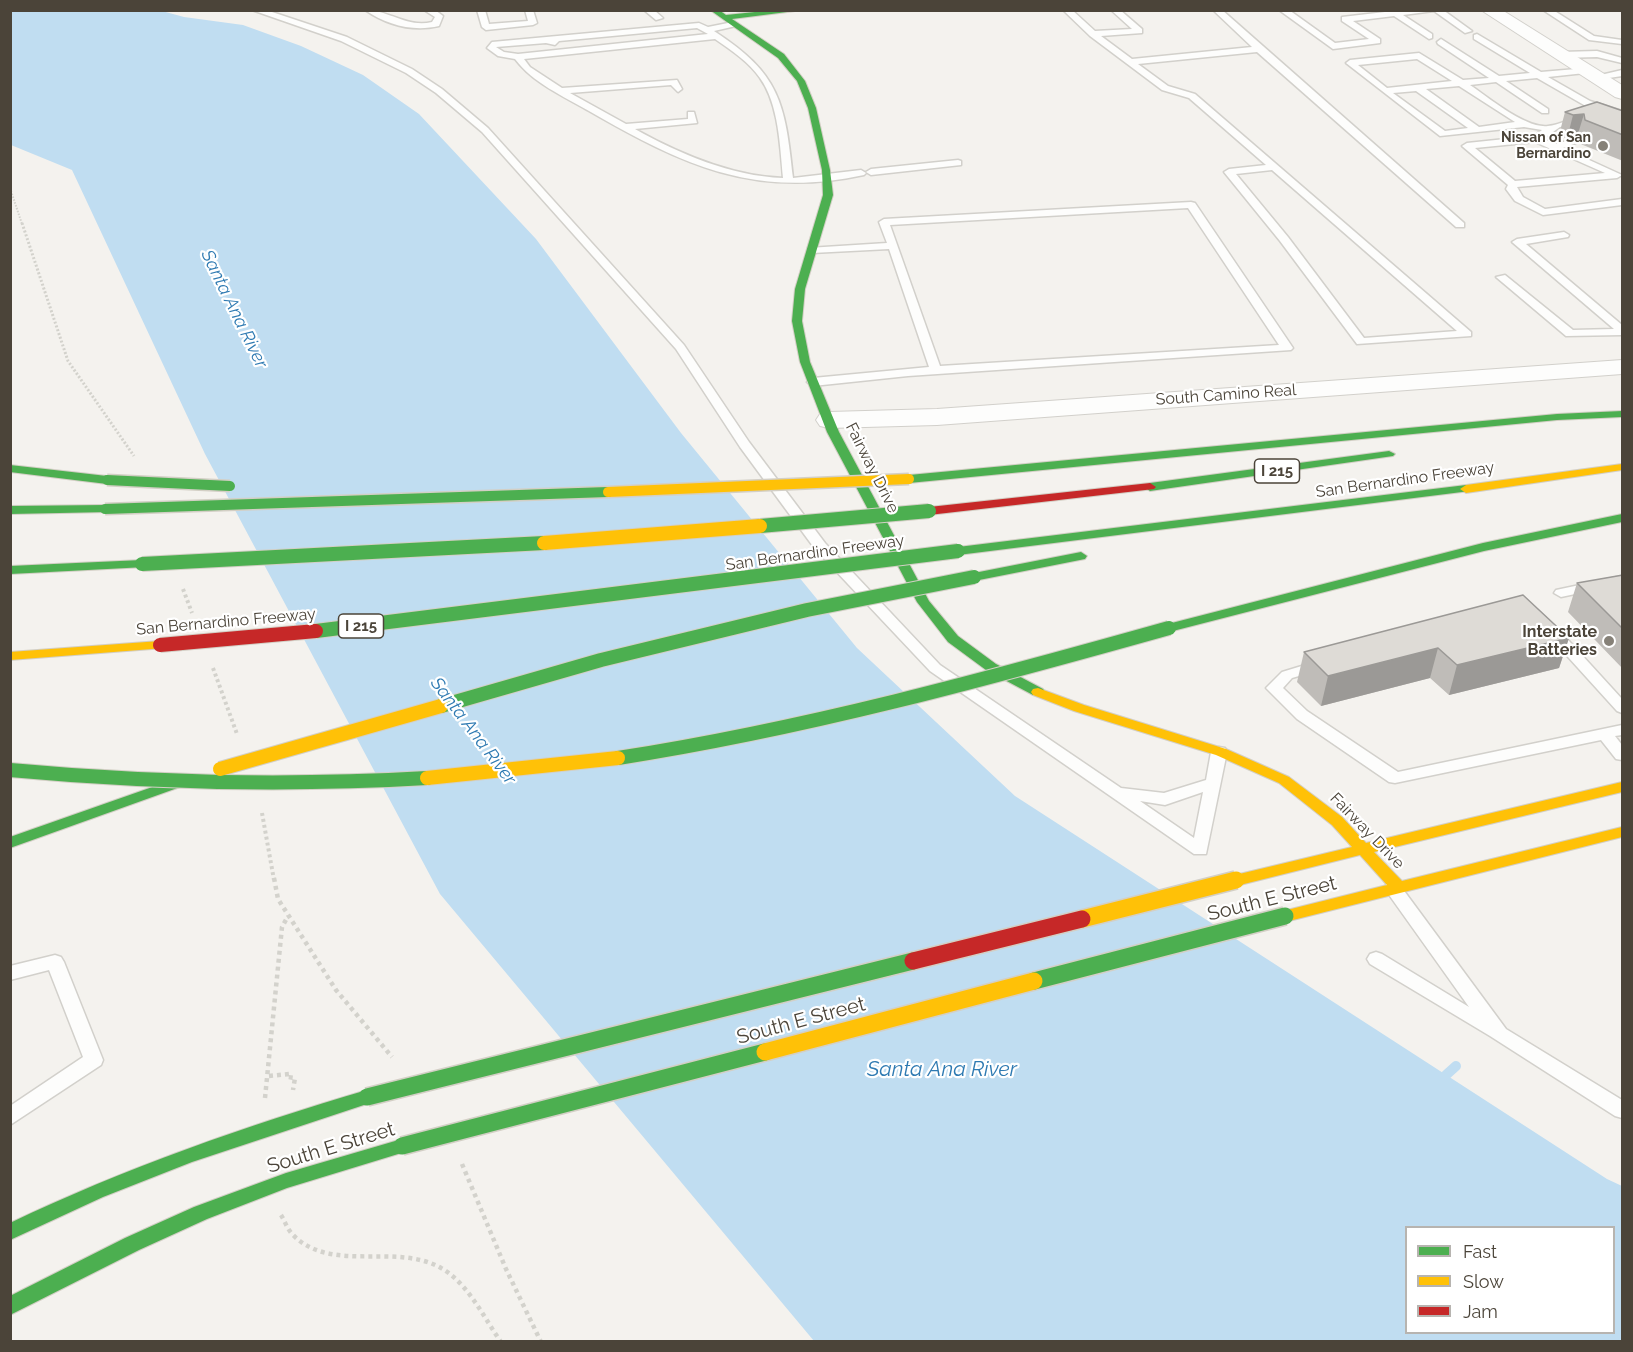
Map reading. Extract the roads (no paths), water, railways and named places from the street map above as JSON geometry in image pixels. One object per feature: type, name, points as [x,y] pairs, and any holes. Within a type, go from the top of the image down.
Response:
[{"type":"main road","points":[[723,17],[800,10]]},
{"type":"main road","name":"Fairway Drive","points":[[723,17],[754,36],[790,66],[808,96],[828,177],[826,210],[798,292],[798,336],[813,382],[847,459],[924,604],[975,657],[1032,689],[1108,718],[1176,736],[1263,768],[1294,786],[1337,820],[1396,888]]},
{"type":"main road","points":[[10,510],[105,510],[529,496],[909,479],[1545,418],[1623,414]]},
{"type":"main road","points":[[1505,436],[1623,419]]},
{"type":"main road","name":"San Bernardino Freeway","points":[[10,570],[349,557],[530,545],[929,511],[1104,493],[1399,452]]},
{"type":"main road","name":"San Bernardino Freeway","points":[[10,656],[160,645],[391,623],[958,551],[1355,504],[1623,467]]},
{"type":"main road","points":[[10,468],[107,480],[239,487]]},
{"type":"main road","points":[[274,489],[529,496]]},
{"type":"main road","points":[[1158,541],[1355,504]]},
{"type":"main road","points":[[10,770],[128,781],[216,785],[306,784],[399,780],[558,766],[684,748],[902,700],[1483,547],[1623,518]]},
{"type":"main road","points":[[10,843],[220,769],[558,672],[807,610],[1101,552]]},
{"type":"main road","name":"South E Street","points":[[10,1232],[156,1166],[284,1121],[367,1097],[1362,847],[1623,787]]},
{"type":"main road","name":"South E Street","points":[[10,1306],[88,1265],[197,1214],[269,1187],[402,1146],[1285,916],[1623,832]]},
{"type":"street","points":[[1489,10],[1623,93]]},
{"type":"street","name":"South Camino Real","points":[[830,420],[948,416],[1623,367]]},
{"type":"lane","points":[[256,10],[344,39],[409,71],[439,91],[485,130],[680,347],[744,444],[820,546],[935,668],[1200,850],[1219,752]]},
{"type":"lane","points":[[369,10],[407,27],[425,28],[436,24],[439,16],[428,10]]},
{"type":"lane","points":[[481,10],[486,27],[533,23],[529,10]]},
{"type":"lane","points":[[648,10],[659,18]]},
{"type":"lane","points":[[1066,10],[1093,34],[1165,88],[1192,96],[1467,333],[1361,342],[1284,238],[1229,172],[1273,167]]},
{"type":"lane","points":[[1093,34],[1139,31],[1115,10]]},
{"type":"lane","points":[[1217,10],[1460,225]]},
{"type":"lane","points":[[1283,10],[1333,46],[1377,41],[1342,17],[1430,10]]},
{"type":"lane","points":[[1437,10],[1468,31]]},
{"type":"lane","points":[[1547,10],[1592,38],[1623,42]]},
{"type":"lane","points":[[1396,14],[1429,36]]},
{"type":"lane","points":[[707,30],[723,17]]},
{"type":"lane","points":[[754,36],[721,39],[590,49],[518,57],[501,54],[491,48],[492,45],[699,25],[721,39],[764,77],[770,87],[785,151],[788,181]]},
{"type":"lane","points":[[1477,37],[1587,104],[1600,105],[1623,114]]},
{"type":"lane","points":[[546,40],[590,49]]},
{"type":"lane","points":[[1441,42],[1545,111]]},
{"type":"lane","points":[[1131,62],[1259,49]]},
{"type":"lane","points":[[1561,55],[1597,54],[1623,61]]},
{"type":"lane","points":[[1524,124],[1419,56],[1350,63],[1443,134],[1524,124],[1549,129],[1588,120]]},
{"type":"lane","points":[[518,57],[527,69],[560,91],[699,164],[765,180],[788,181],[957,162]]},
{"type":"lane","points":[[1385,91],[1539,75],[1623,73]]},
{"type":"lane","points":[[560,91],[648,88],[674,82],[678,89]]},
{"type":"lane","points":[[1418,88],[1477,130]]},
{"type":"lane","points":[[627,127],[664,120],[694,121],[691,114]]},
{"type":"lane","points":[[1611,120],[1623,120]]},
{"type":"lane","points":[[1536,140],[1549,129]]},
{"type":"lane","points":[[1536,140],[1553,148],[1617,175],[1513,184],[1467,146],[1536,140]]},
{"type":"lane","points":[[1553,148],[1573,141]]},
{"type":"lane","points":[[1513,184],[1511,189],[1519,199],[1538,211],[1623,202]]},
{"type":"lane","points":[[813,382],[936,371],[1287,348],[1191,205],[884,222],[936,371]]},
{"type":"lane","points":[[1564,235],[1517,242],[1623,331]]},
{"type":"lane","points":[[812,250],[893,246]]},
{"type":"lane","points":[[1501,277],[1570,334],[1623,331]]},
{"type":"lane","points":[[1561,593],[1623,580]]},
{"type":"lane","points":[[1542,621],[1623,708]]},
{"type":"lane","points":[[1333,662],[1287,675],[1274,688],[1302,716],[1395,778],[1623,730]]},
{"type":"lane","points":[[1605,734],[1623,754]]},
{"type":"lane","points":[[1113,790],[1165,799],[1213,783]]},
{"type":"lane","points":[[1396,888],[1499,1034]]},
{"type":"lane","points":[[1376,959],[1623,1110]]},
{"type":"lane","points":[[10,973],[55,962],[94,1060],[10,1117]]},
{"type":"water","name":"Santa Ana River","points":[[10,11],[162,11],[184,17],[243,25],[301,46],[363,75],[419,114],[536,239],[681,433],[857,648],[1015,796],[1607,1179],[1622,1186],[1622,1341],[814,1341],[440,894],[205,454],[72,170],[11,145]]},
{"type":"waterway","points":[[1446,1075],[1456,1066]]},
{"type":"place","name":"Nissan of San Bernardino","points":[[1603,146]]},
{"type":"place","name":"Interstate Batteries","points":[[1609,641]]}]
